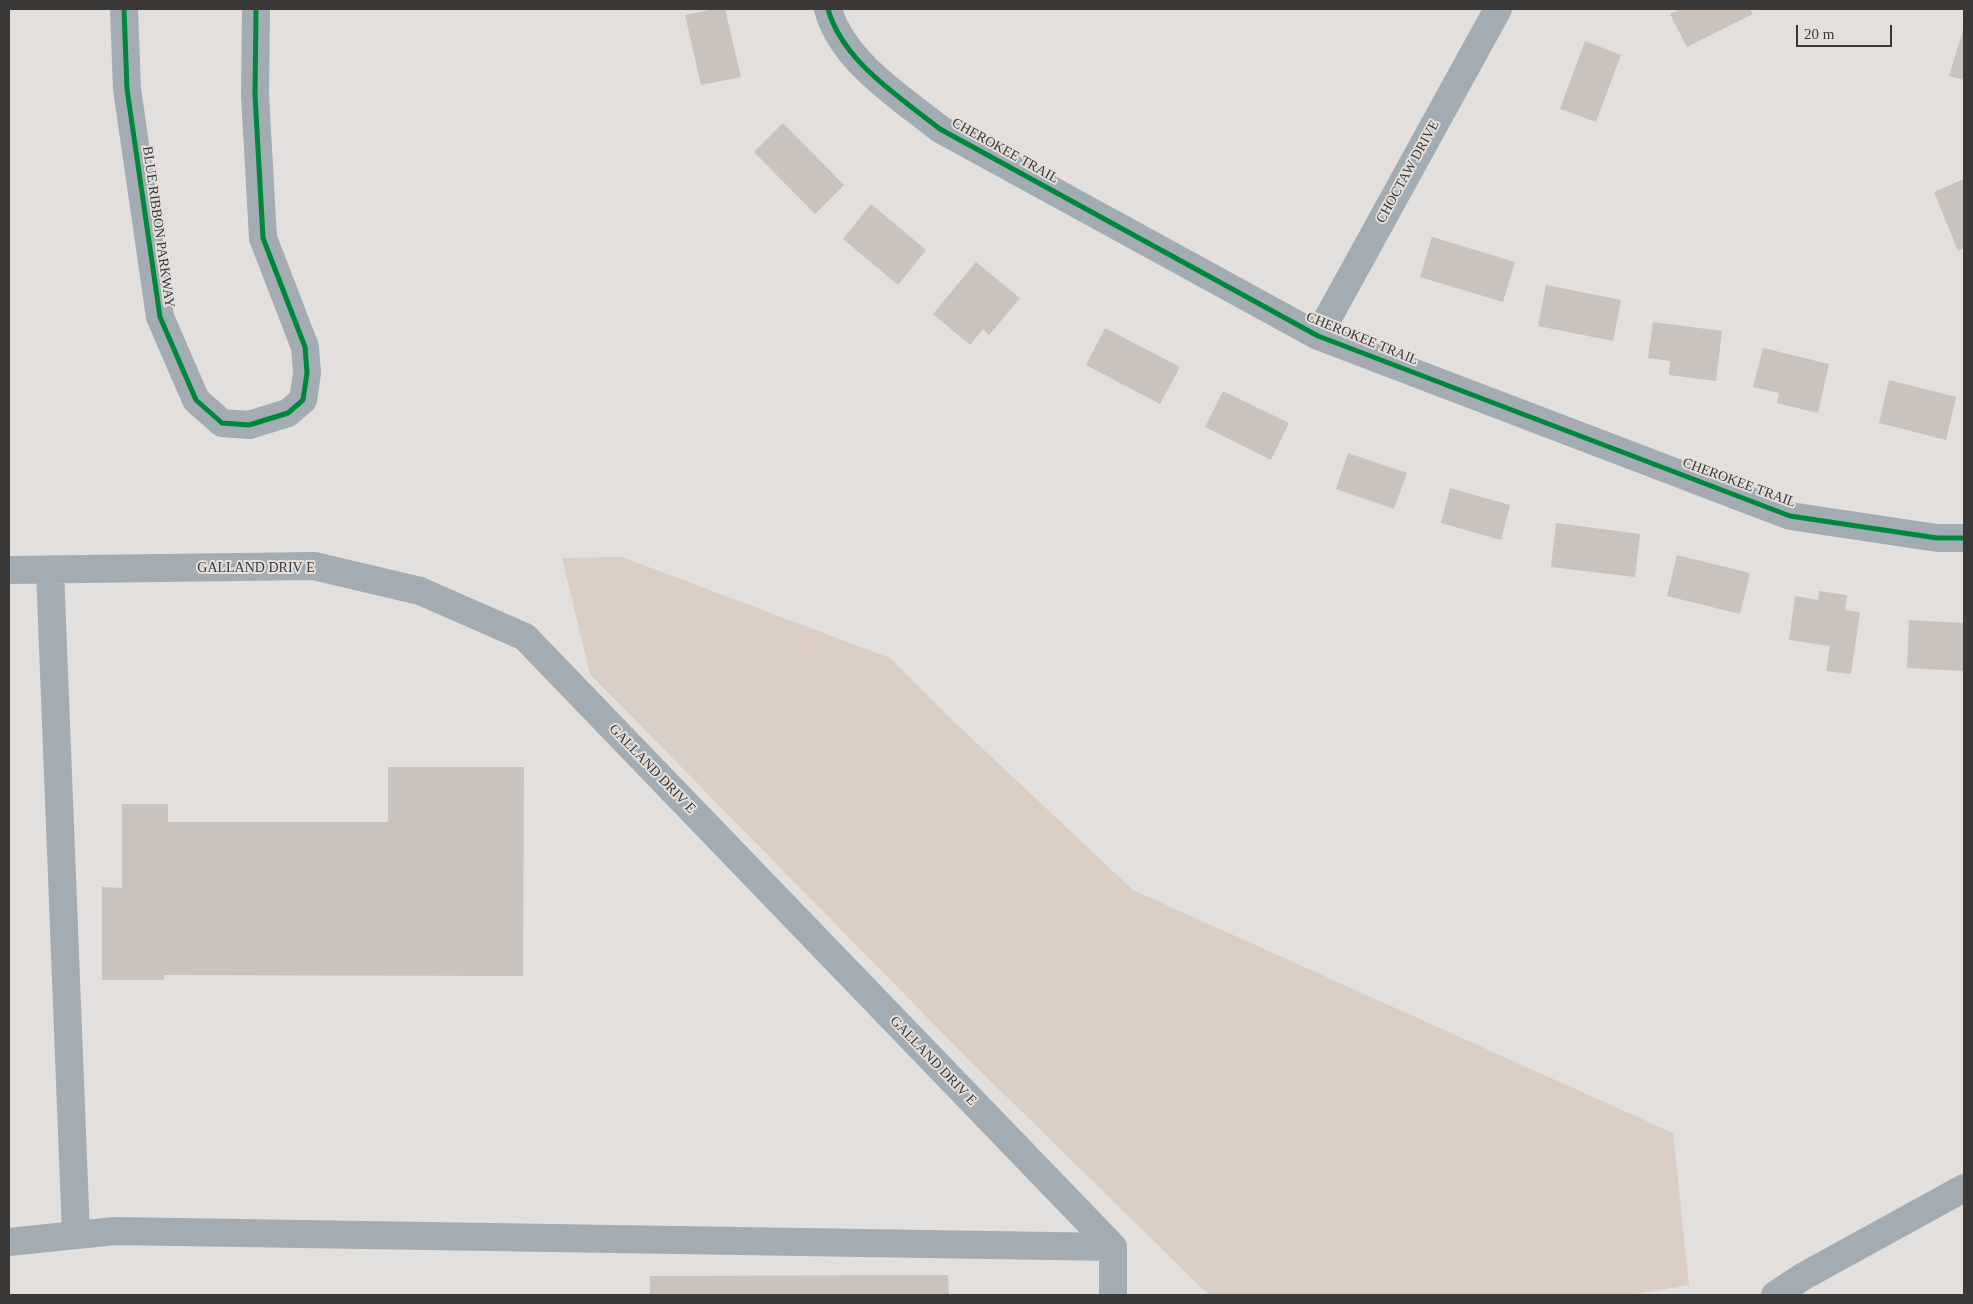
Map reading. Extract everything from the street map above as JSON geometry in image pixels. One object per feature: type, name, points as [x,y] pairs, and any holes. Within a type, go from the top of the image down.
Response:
[{"type":"street","name":"BLUE RIBBON PARKWAY","points":[[124,9],[127,89],[160,317],[196,400],[222,423],[249,425],[288,413],[302,400],[307,374],[305,347],[263,238],[255,95],[256,9]]},
{"type":"street","name":"CHEROKEE TRAIL","points":[[828,9],[832,21],[851,53],[889,89],[940,129],[1318,336],[1790,516],[1937,538],[1964,538]]},
{"type":"street","name":"CHOCTAW DRIVE","points":[[1318,336],[1498,9]]},
{"type":"street","name":"GALLAND DRIV E","points":[[9,570],[314,566],[420,591],[525,637],[1113,1247]]},
{"type":"street","points":[[50,570],[76,1235]]},
{"type":"street","points":[[1775,1295],[1804,1276],[1964,1188]]},
{"type":"street","points":[[9,1242],[115,1231],[1113,1247],[1113,1295]]},
{"type":"shaded area","points":[[622,557],[890,658],[949,717],[1133,890],[1673,1133],[1689,1285],[1630,1295],[1209,1295],[968,1059],[590,674],[562,558]]},
{"type":"building","points":[[714,9],[725,9],[741,77],[701,85],[685,15]]},
{"type":"building","points":[[1680,9],[1750,9],[1753,14],[1687,47],[1670,14]]},
{"type":"building","points":[[1964,27],[1964,80],[1949,76]]},
{"type":"building","points":[[1585,41],[1621,55],[1596,122],[1560,109]]},
{"type":"building","points":[[783,123],[844,185],[815,214],[754,152]]},
{"type":"building","points":[[1964,179],[1964,248],[1958,251],[1934,192]]},
{"type":"building","points":[[871,204],[926,250],[898,285],[843,239]]},
{"type":"building","points":[[1432,237],[1515,262],[1503,302],[1420,277]]},
{"type":"building","points":[[976,262],[1020,298],[989,335],[983,329],[970,345],[933,314]]},
{"type":"building","points":[[1546,285],[1621,300],[1613,341],[1538,326]]},
{"type":"building","points":[[1653,322],[1722,331],[1716,381],[1669,375],[1670,361],[1648,358]]},
{"type":"building","points":[[1105,328],[1180,367],[1160,404],[1086,365]]},
{"type":"building","points":[[1763,348],[1829,364],[1818,413],[1777,403],[1779,393],[1753,387]]},
{"type":"building","points":[[1889,380],[1956,397],[1946,440],[1879,423]]},
{"type":"building","points":[[1223,391],[1289,423],[1271,460],[1205,427]]},
{"type":"building","points":[[1348,453],[1407,473],[1394,509],[1336,489]]},
{"type":"building","points":[[1450,488],[1510,505],[1501,540],[1441,523]]},
{"type":"building","points":[[1556,523],[1640,534],[1635,577],[1551,567]]},
{"type":"building","points":[[1677,555],[1750,573],[1740,614],[1667,596]]},
{"type":"building","points":[[1819,591],[1847,595],[1845,610],[1860,612],[1851,674],[1826,671],[1830,646],[1789,640],[1795,596],[1818,600]]},
{"type":"building","points":[[1909,620],[1964,623],[1964,671],[1907,668]]},
{"type":"building","points":[[388,767],[524,767],[523,976],[164,975],[164,980],[102,980],[102,887],[122,888],[122,804],[168,804],[168,822],[388,822]]},
{"type":"building","points":[[948,1275],[949,1295],[650,1295],[650,1276]]},
{"type":"cycle path","points":[[124,9],[127,89],[160,317],[196,400],[222,423],[249,425],[288,413],[303,400],[307,373],[305,347],[263,238],[255,95],[256,9]]},
{"type":"cycle path","points":[[828,9],[835,28],[859,61],[891,91],[940,129],[1318,336],[1790,516],[1937,538],[1964,538]]}]
